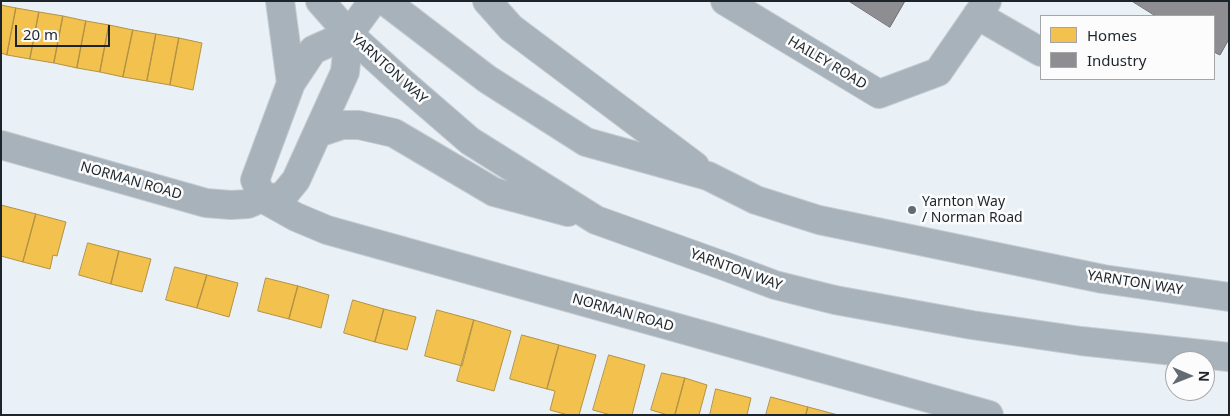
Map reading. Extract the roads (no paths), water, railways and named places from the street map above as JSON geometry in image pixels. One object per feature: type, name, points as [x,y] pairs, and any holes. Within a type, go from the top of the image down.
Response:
[{"type":"street","points":[[280,1],[291,82]]},
{"type":"street","name":"YARNTON WAY","points":[[320,1],[350,34],[470,141],[596,220],[775,285],[835,300],[972,325],[1081,341],[1229,357]]},
{"type":"street","name":"NORMAN ROAD","points":[[1,144],[206,202],[231,205],[248,204],[262,198],[282,197],[296,180],[345,72],[350,34],[372,1]]},
{"type":"street","name":"YARNTON WAY","points":[[385,1],[487,79],[586,142],[708,176],[756,200],[819,220],[1103,279],[1229,297]]},
{"type":"street","points":[[487,1],[511,28],[708,176]]},
{"type":"street","name":"HAILEY ROAD","points":[[725,1],[879,94],[938,72],[982,8]]},
{"type":"street","points":[[982,8],[1040,51]]},
{"type":"street","points":[[262,198],[255,180],[291,82],[313,50],[350,34]]},
{"type":"street","points":[[318,133],[342,125],[360,125],[394,133],[494,192],[596,220]]},
{"type":"street","name":"NORMAN ROAD","points":[[262,198],[296,217],[326,230],[989,415]]},
{"type":"place","name":"Yarnton Way / Norman Road","points":[[912,210]]}]
